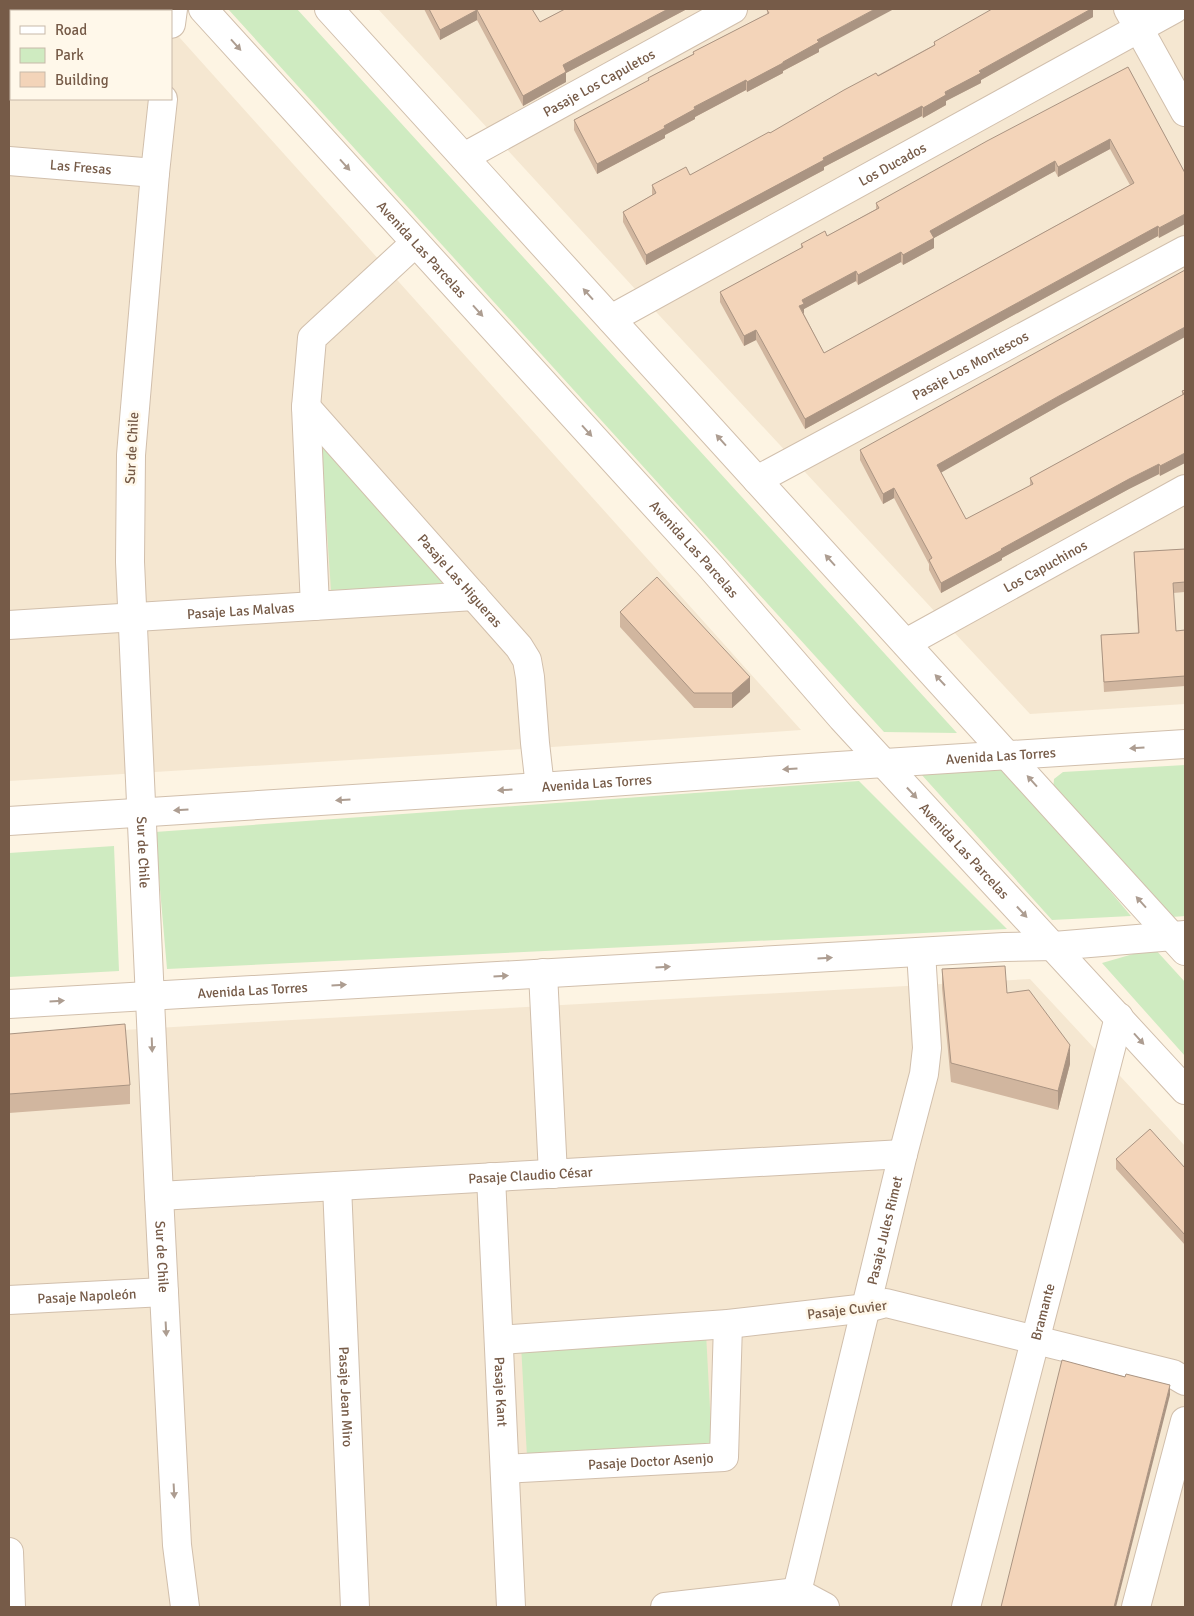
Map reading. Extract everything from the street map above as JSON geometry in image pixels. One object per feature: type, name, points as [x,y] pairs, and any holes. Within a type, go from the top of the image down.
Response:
[{"type":"street","name":"Avenida Las Parcelas","points":[[203,9],[710,567],[884,763],[1185,1090]]},
{"type":"street","points":[[329,9],[906,644],[1181,941]]},
{"type":"street","name":"Pasaje Los Capuletos","points":[[464,157],[733,9]]},
{"type":"street","name":"Los Ducados","points":[[611,319],[1133,18],[1174,9]]},
{"type":"street","points":[[1133,18],[1185,112]]},
{"type":"street","name":"Sur de Chile","points":[[163,100],[131,455],[130,552],[177,1545],[185,1607]]},
{"type":"street","name":"Las Fresas","points":[[9,161],[155,173]]},
{"type":"street","points":[[315,606],[306,407],[312,338],[415,243]]},
{"type":"street","name":"Pasaje Los Montescos","points":[[757,480],[1185,250]]},
{"type":"street","name":"Pasaje Las Higueras","points":[[306,407],[519,647],[527,660],[530,677],[534,743],[540,787]]},
{"type":"street","name":"Los Capuchinos","points":[[906,644],[1185,489]]},
{"type":"street","points":[[1139,514],[1185,511]]},
{"type":"street","name":"Pasaje Las Malvas","points":[[9,625],[474,596]]},
{"type":"street","name":"Avenida Las Torres","points":[[9,821],[1185,744]]},
{"type":"street","name":"Avenida Las Torres","points":[[9,1004],[921,952],[1181,941]]},
{"type":"street","name":"Pasaje Jules Rimet","points":[[797,1592],[924,1074],[927,1048],[921,952]]},
{"type":"street","points":[[543,973],[553,1174]]},
{"type":"street","name":"Bramante","points":[[966,1607],[1118,1017]]},
{"type":"street","name":"Pasaje Claudio César","points":[[159,1196],[903,1154]]},
{"type":"street","name":"Pasaje Kant","points":[[491,1177],[511,1607]]},
{"type":"street","name":"Pasaje Jean Miro","points":[[337,1186],[356,1607]]},
{"type":"street","name":"Pasaje Napoleón","points":[[9,1300],[164,1292]]},
{"type":"street","name":"Pasaje Cuvier","points":[[499,1340],[728,1324],[867,1308],[886,1303],[1173,1374],[1185,1381]]},
{"type":"street","name":"Pasaje Doctor Asenjo","points":[[505,1469],[724,1457],[728,1324]]},
{"type":"street","points":[[1136,1607],[1185,1421]]},
{"type":"street","points":[[9,1552],[11,1607]]},
{"type":"street","points":[[665,1607],[797,1592],[825,1607]]},
{"type":"shaded area","points":[[9,9],[154,9],[10,10],[10,100],[172,100],[172,29],[801,730],[448,754],[9,781]]},
{"type":"shaded area","points":[[378,9],[1185,9],[1185,704],[1030,714],[658,314]]},
{"type":"shaded area","points":[[1030,979],[1185,1146],[1185,1607],[9,1607],[9,1037]]},
{"type":"green space","points":[[228,9],[297,9],[957,733],[884,732]]},
{"type":"green space","points":[[321,444],[454,586],[331,590]]},
{"type":"green space","points":[[1185,765],[1185,916],[1172,917],[1053,789],[1054,779],[1063,772]]},
{"type":"green space","points":[[1007,768],[1131,916],[1052,920],[921,774]]},
{"type":"green space","points":[[859,781],[1007,929],[167,969],[155,832]]},
{"type":"green space","points":[[114,846],[119,971],[9,977],[9,853]]},
{"type":"green space","points":[[1154,948],[1185,982],[1185,1056],[1102,963]]},
{"type":"green space","points":[[706,1333],[712,1446],[527,1457],[521,1344]]},
{"type":"building","points":[[429,9],[532,9],[540,22],[565,9],[668,9],[563,65],[566,72],[523,96],[477,10],[440,30]]},
{"type":"building","points":[[875,9],[817,40],[819,42],[783,63],[694,107],[695,109],[664,126],[665,128],[597,164],[574,120],[649,80],[648,78],[694,54],[693,52],[769,13],[767,10]]},
{"type":"building","points":[[992,9],[1091,9],[979,71],[981,73],[945,92],[946,95],[923,108],[922,106],[823,158],[824,160],[646,255],[623,212],[656,193],[652,185],[686,167],[690,175],[770,133],[876,73],[878,76],[935,45],[934,42]]},
{"type":"building","points":[[1128,67],[1185,173],[1185,214],[1159,228],[1158,226],[805,419],[756,330],[744,336],[720,292],[803,247],[801,244],[825,231],[827,236],[879,208],[876,203],[987,141]],"holes":[[[1110,139],[1134,183],[824,353],[799,306],[804,304],[802,300],[856,271],[858,275],[901,252],[903,255],[934,238],[930,231],[1055,161],[1058,167]]]},
{"type":"building","points":[[1185,270],[1185,327],[937,465],[966,519],[1033,484],[1030,478],[1184,394],[1182,391],[1185,390],[1185,453],[1129,479],[941,583],[929,560],[932,558],[894,488],[883,494],[860,450]]},
{"type":"building","points":[[1185,549],[1185,582],[1173,583],[1176,631],[1185,630],[1185,676],[1104,682],[1101,635],[1139,633],[1134,552]]},
{"type":"building","points":[[657,577],[750,677],[732,693],[694,693],[620,612]]},
{"type":"building","points":[[1005,966],[1007,993],[1029,990],[1070,1045],[1058,1091],[951,1063],[942,969]]},
{"type":"building","points":[[125,1024],[130,1085],[9,1094],[9,1034]]},
{"type":"building","points":[[1150,1129],[1185,1168],[1185,1235],[1116,1159]]},
{"type":"building","points":[[1062,1360],[1125,1377],[1126,1374],[1170,1385],[1114,1607],[1001,1607]]}]
